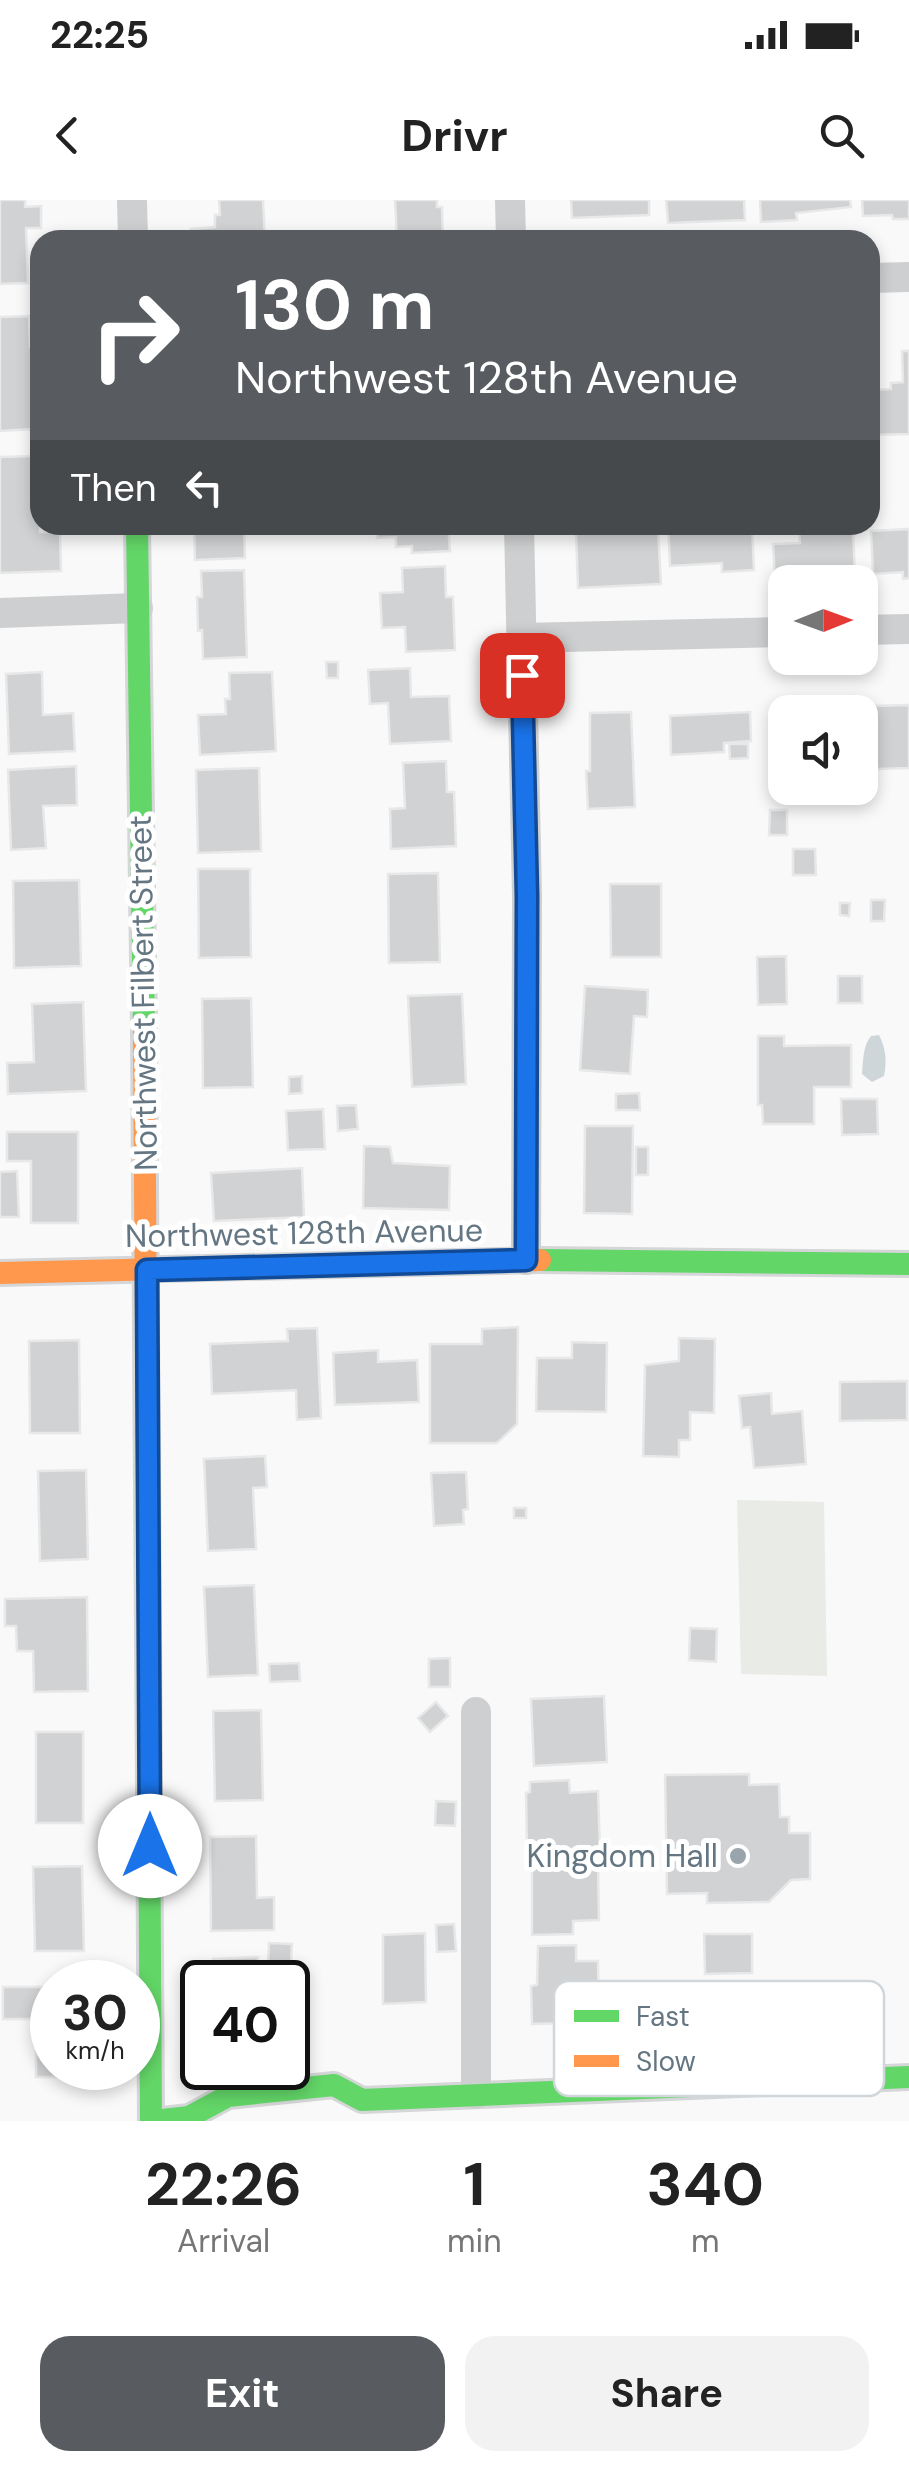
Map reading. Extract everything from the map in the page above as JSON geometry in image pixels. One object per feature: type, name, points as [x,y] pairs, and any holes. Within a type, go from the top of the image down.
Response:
[{"type":"street","points":[[132,200],[132,230]]},
{"type":"street","points":[[510,200],[511,230]]},
{"type":"street","points":[[880,278],[909,277]]},
{"type":"street","name":"Northwest Filbert Street","points":[[137,535],[153,2121]]},
{"type":"street","points":[[518,535],[527,896],[526,1260]]},
{"type":"street","points":[[0,613],[138,608]]},
{"type":"street","points":[[878,630],[909,629]]},
{"type":"street","points":[[522,638],[768,632]]},
{"type":"street","name":"Northwest 128th Avenue","points":[[0,1273],[526,1260],[909,1264]]},
{"type":"street","points":[[476,1712],[476,2094]]},
{"type":"street","points":[[884,2078],[909,2077]]},
{"type":"street","points":[[153,2121],[195,2119],[228,2096],[334,2086],[362,2100],[554,2091]]},
{"type":"street","points":[[338,2121],[362,2100]]},
{"type":"shaded area","points":[[879,1035],[885,1071],[884,1076],[872,1082],[862,1074],[864,1054],[871,1036]]},
{"type":"shaded area","points":[[737,1500],[824,1502],[827,1676],[741,1674]]},
{"type":"building","points":[[0,200],[25,200],[25,207],[41,206],[41,228],[26,228],[28,283],[0,284]]},
{"type":"building","points":[[219,200],[263,200],[264,230],[191,230],[215,227],[215,215],[220,215]]},
{"type":"building","points":[[395,200],[437,200],[437,207],[442,207],[443,230],[396,230]]},
{"type":"building","points":[[571,200],[649,200],[649,215],[572,218]]},
{"type":"building","points":[[666,200],[744,200],[745,220],[668,223]]},
{"type":"building","points":[[760,200],[850,200],[851,207],[796,213],[797,220],[761,222]]},
{"type":"building","points":[[862,200],[909,200],[909,219],[863,216]]},
{"type":"building","points":[[29,316],[30,429],[0,431],[0,317]]},
{"type":"building","points":[[902,351],[909,351],[909,434],[880,435],[880,390],[903,382]]},
{"type":"building","points":[[30,456],[30,535],[60,535],[61,571],[0,573],[0,457]]},
{"type":"building","points":[[909,529],[909,578],[903,579],[903,572],[878,574],[878,565],[873,565],[871,535],[880,535],[880,531]]},
{"type":"building","points":[[194,535],[244,535],[245,558],[195,560]]},
{"type":"building","points":[[377,535],[449,535],[450,551],[412,553],[412,546],[396,547],[396,537]]},
{"type":"building","points":[[576,535],[658,535],[661,584],[578,588]]},
{"type":"building","points":[[668,535],[752,535],[754,570],[722,572],[722,563],[670,566]]},
{"type":"building","points":[[799,535],[853,535],[854,565],[774,565],[773,544],[800,543]]},
{"type":"building","points":[[445,566],[446,597],[453,597],[455,650],[406,652],[405,627],[382,628],[380,593],[403,592],[402,568]]},
{"type":"building","points":[[244,570],[247,657],[203,659],[197,597],[202,597],[201,571]]},
{"type":"building","points":[[326,662],[338,662],[338,678],[327,678]]},
{"type":"building","points":[[410,668],[411,697],[449,696],[451,741],[390,744],[388,703],[370,704],[368,670]]},
{"type":"building","points":[[42,672],[43,715],[73,713],[75,751],[9,754],[6,674]]},
{"type":"building","points":[[272,672],[276,751],[200,755],[198,715],[226,714],[229,673]]},
{"type":"building","points":[[909,705],[909,768],[878,769],[878,706]]},
{"type":"building","points":[[631,712],[635,807],[588,809],[590,713]]},
{"type":"building","points":[[750,712],[751,741],[724,743],[724,752],[671,755],[670,716]]},
{"type":"building","points":[[729,744],[748,744],[748,758],[730,759]]},
{"type":"building","points":[[446,761],[447,792],[454,792],[456,846],[391,849],[390,809],[405,808],[403,763]]},
{"type":"building","points":[[76,766],[77,805],[43,806],[46,848],[11,850],[8,770]]},
{"type":"building","points":[[259,768],[261,851],[198,853],[196,770]]},
{"type":"building","points":[[770,810],[787,810],[787,835],[769,835]]},
{"type":"building","points":[[793,849],[815,849],[816,875],[793,875]]},
{"type":"building","points":[[198,869],[250,869],[251,957],[199,958]]},
{"type":"building","points":[[438,873],[440,962],[389,963],[388,874]]},
{"type":"building","points":[[79,880],[81,966],[14,968],[13,881]]},
{"type":"building","points":[[610,884],[661,884],[661,957],[611,957]]},
{"type":"building","points":[[871,900],[885,900],[884,921],[871,921]]},
{"type":"building","points":[[840,903],[850,903],[849,916],[840,915]]},
{"type":"building","points":[[786,956],[787,1004],[758,1005],[757,957]]},
{"type":"building","points":[[838,976],[862,976],[862,1003],[838,1003]]},
{"type":"building","points":[[585,986],[648,990],[647,1017],[634,1016],[630,1074],[580,1070]]},
{"type":"building","points":[[462,994],[466,1084],[412,1087],[408,996]]},
{"type":"building","points":[[251,998],[253,1087],[203,1088],[202,999]]},
{"type":"building","points":[[83,1002],[86,1091],[8,1094],[7,1063],[34,1062],[32,1004]]},
{"type":"building","points":[[758,1036],[784,1036],[784,1046],[851,1045],[851,1087],[814,1087],[814,1124],[763,1124],[762,1105],[758,1105]]},
{"type":"building","points":[[302,1076],[302,1093],[289,1094],[289,1077]]},
{"type":"building","points":[[639,1093],[640,1110],[616,1110],[616,1094]]},
{"type":"building","points":[[841,1099],[877,1099],[878,1134],[842,1135]]},
{"type":"building","points":[[356,1105],[358,1129],[338,1131],[337,1106]]},
{"type":"building","points":[[323,1109],[325,1149],[288,1150],[286,1111]]},
{"type":"building","points":[[585,1126],[633,1126],[632,1214],[584,1213]]},
{"type":"building","points":[[7,1132],[78,1132],[78,1223],[31,1223],[31,1161],[7,1161]]},
{"type":"building","points":[[364,1146],[390,1147],[393,1163],[450,1166],[449,1210],[363,1208]]},
{"type":"building","points":[[636,1147],[648,1147],[648,1175],[636,1175]]},
{"type":"building","points":[[302,1168],[304,1217],[214,1221],[211,1173]]},
{"type":"building","points":[[17,1171],[19,1217],[0,1217],[0,1172]]},
{"type":"building","points":[[518,1327],[517,1424],[497,1443],[430,1443],[430,1344],[482,1344],[482,1329]]},
{"type":"building","points":[[317,1328],[321,1418],[297,1420],[296,1390],[212,1394],[210,1344],[288,1341],[287,1329]]},
{"type":"building","points":[[679,1338],[715,1339],[714,1413],[690,1412],[690,1440],[679,1440],[679,1457],[643,1456],[645,1365],[679,1361]]},
{"type":"building","points":[[79,1340],[80,1433],[30,1433],[29,1341]]},
{"type":"building","points":[[572,1342],[607,1343],[606,1412],[536,1411],[537,1358],[572,1358]]},
{"type":"building","points":[[378,1350],[378,1362],[417,1360],[419,1402],[335,1405],[333,1353]]},
{"type":"building","points":[[907,1381],[907,1420],[840,1421],[840,1382]]},
{"type":"building","points":[[771,1393],[772,1414],[802,1411],[806,1464],[754,1468],[750,1427],[742,1428],[739,1396]]},
{"type":"building","points":[[265,1456],[267,1487],[253,1488],[256,1549],[208,1551],[204,1459]]},
{"type":"building","points":[[86,1470],[88,1559],[40,1561],[38,1471]]},
{"type":"building","points":[[466,1472],[468,1509],[463,1510],[464,1524],[434,1526],[431,1473]]},
{"type":"building","points":[[514,1508],[526,1508],[526,1518],[514,1518]]},
{"type":"building","points":[[254,1585],[258,1675],[208,1677],[204,1587]]},
{"type":"building","points":[[87,1597],[88,1691],[34,1692],[33,1651],[17,1651],[16,1626],[5,1626],[5,1599]]},
{"type":"building","points":[[690,1628],[717,1629],[716,1662],[689,1660]]},
{"type":"building","points":[[450,1658],[450,1687],[429,1687],[429,1659]]},
{"type":"building","points":[[299,1663],[300,1681],[270,1682],[269,1664]]},
{"type":"building","points":[[604,1696],[607,1762],[534,1766],[531,1699]]},
{"type":"building","points":[[436,1702],[448,1716],[430,1732],[418,1718]]},
{"type":"building","points":[[261,1710],[263,1800],[215,1801],[213,1711]]},
{"type":"building","points":[[36,1732],[83,1732],[83,1823],[36,1823]]},
{"type":"building","name":"Kingdom Hall","points":[[749,1774],[749,1785],[779,1784],[780,1817],[789,1817],[789,1833],[810,1833],[810,1879],[791,1880],[769,1902],[707,1903],[707,1893],[667,1894],[665,1775]]},
{"type":"building","points":[[569,1780],[570,1793],[598,1791],[600,1849],[527,1852],[526,1793],[530,1792],[530,1782]]},
{"type":"building","points":[[436,1801],[456,1802],[455,1826],[435,1825]]},
{"type":"building","points":[[256,1836],[257,1898],[274,1897],[274,1930],[211,1931],[210,1837]]},
{"type":"building","points":[[598,1862],[599,1920],[573,1921],[573,1934],[532,1935],[532,1865]]},
{"type":"building","points":[[82,1866],[84,1951],[35,1951],[33,1867]]},
{"type":"building","points":[[454,1924],[456,1951],[437,1952],[436,1925]]},
{"type":"building","points":[[425,1933],[426,2002],[383,2004],[383,1935]]},
{"type":"building","points":[[704,1934],[752,1934],[752,1973],[705,1974]]},
{"type":"building","points":[[269,1943],[292,1944],[291,1960],[268,1960]]},
{"type":"building","points":[[576,1945],[576,1961],[598,1961],[598,1981],[554,1981],[554,2023],[532,2024],[531,1986],[537,1985],[538,1946]]},
{"type":"building","points":[[258,1957],[258,1960],[213,1960]]},
{"type":"building","points":[[3,1987],[30,1987],[30,2019],[3,2019]]},
{"type":"traffic: fast","points":[[137,535],[144,1032]]},
{"type":"traffic: fast","points":[[540,1260],[909,1264]]},
{"type":"traffic: fast","points":[[149,1787],[151,2121]]},
{"type":"traffic: fast","points":[[884,2078],[909,2077]]},
{"type":"traffic: fast","points":[[154,2121],[189,2117],[228,2096],[334,2085],[362,2100],[554,2092]]},
{"type":"traffic: slow","points":[[144,1032],[149,1787]]},
{"type":"traffic: slow","points":[[0,1273],[540,1260]]},
{"type":"place","name":"Kingdom Hall","points":[[738,1856]]},
{"type":"route","points":[[150,1846],[147,1270],[526,1260],[527,896],[522,675]]}]
